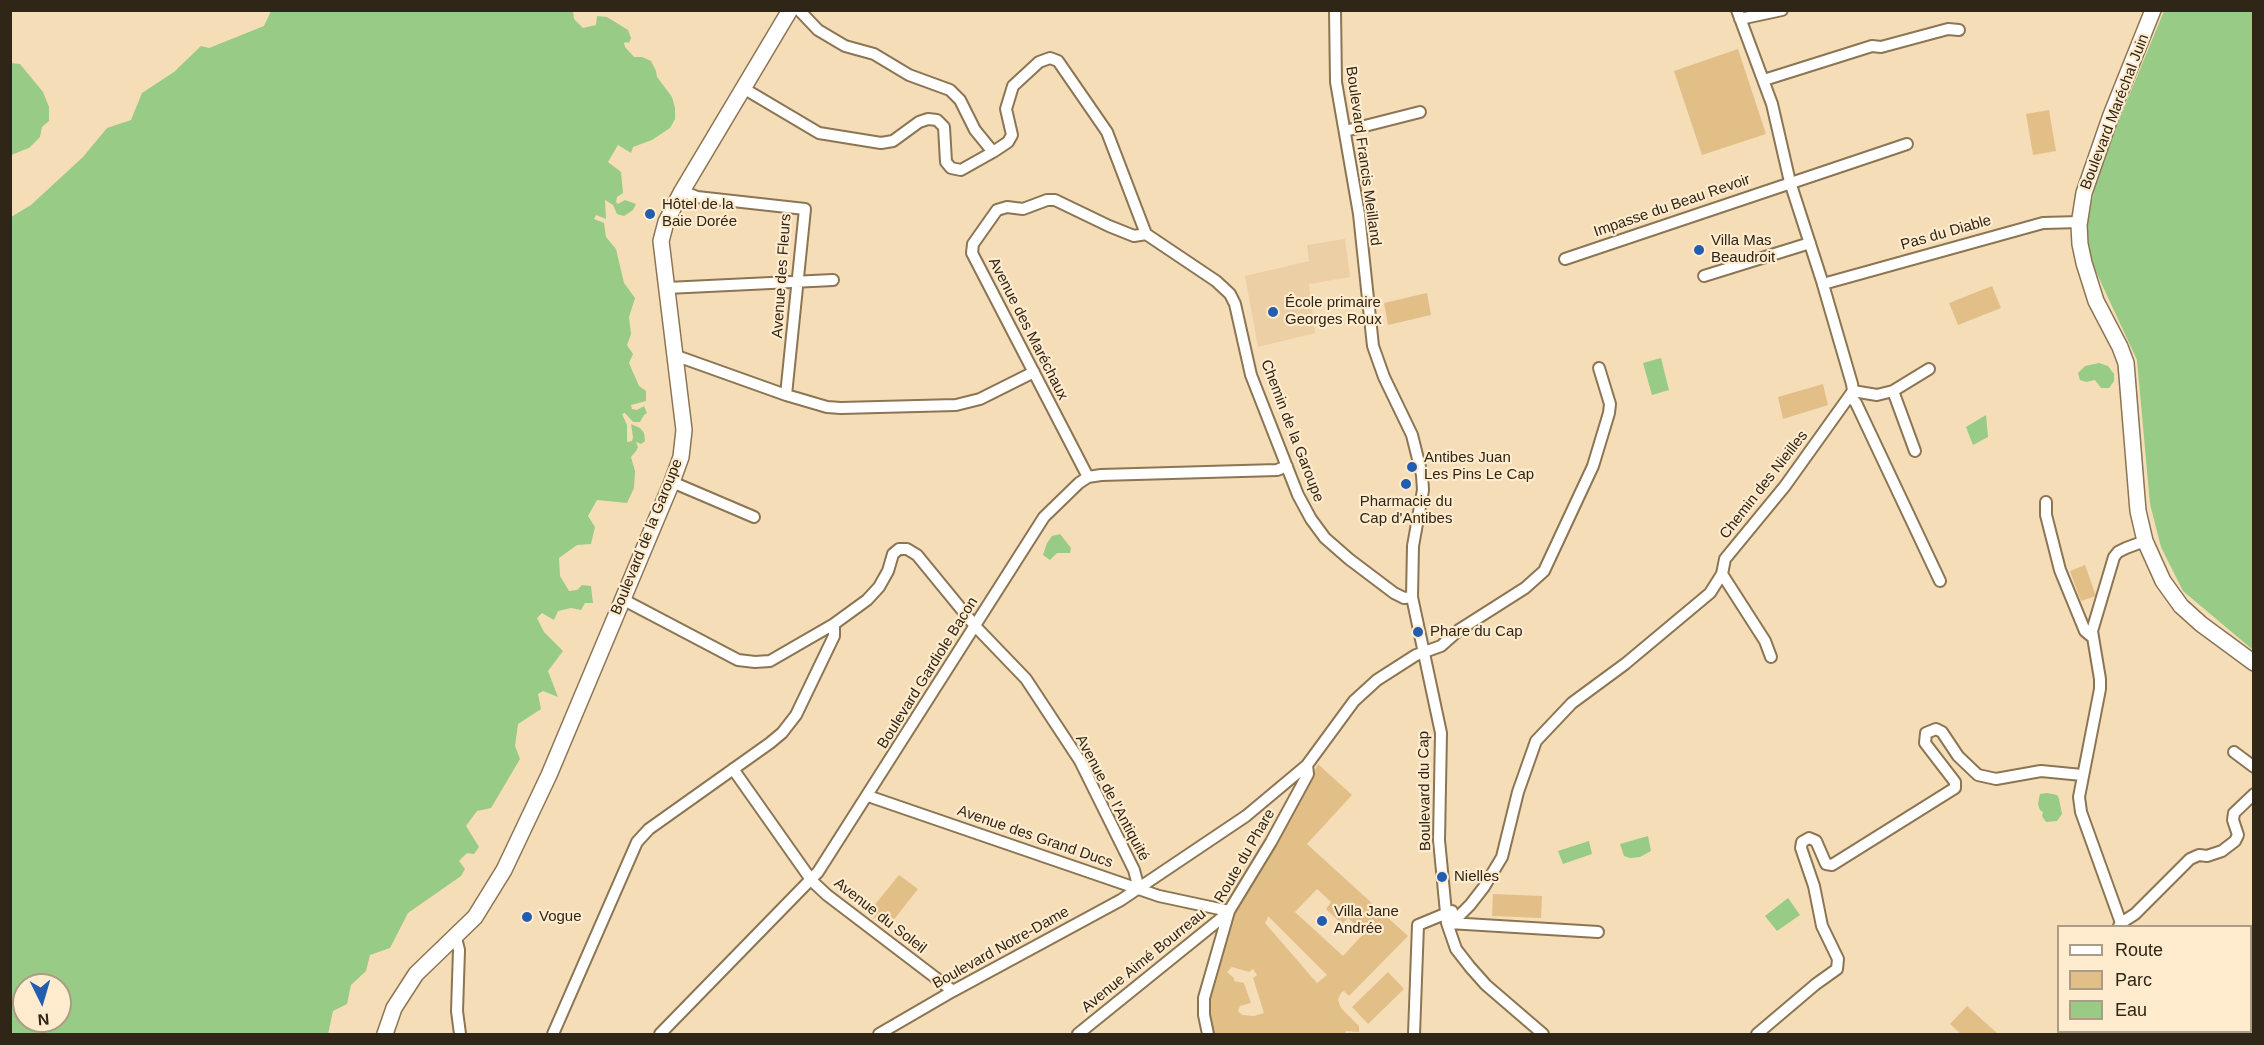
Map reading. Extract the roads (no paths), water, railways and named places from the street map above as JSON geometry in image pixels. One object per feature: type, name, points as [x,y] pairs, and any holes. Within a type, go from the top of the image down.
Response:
[{"type":"street","name":"Boulevard de la Garoupe","points":[[385,1035],[394,1008],[416,974],[456,938],[475,917],[504,870],[549,775],[672,482],[681,457],[684,430],[661,242],[666,222],[682,190],[790,10]]},
{"type":"street","points":[[799,10],[818,30],[845,46],[874,54],[909,75],[950,90],[960,100],[975,130],[993,152]]},
{"type":"street","name":"Boulevard Francis Meilland","points":[[1335,10],[1334,66],[1359,214],[1373,346],[1384,377],[1412,435],[1422,475],[1422,490],[1413,546],[1412,597],[1423,653]]},
{"type":"street","points":[[1782,10],[1738,15],[1772,104],[1790,182],[1852,384],[1851,394],[1940,581]]},
{"type":"street","name":"Boulevard Maréchal Juin","points":[[2153,10],[2110,115],[2084,193],[2080,244],[2096,301],[2120,346],[2126,363],[2138,511],[2145,541],[2163,580],[2181,606],[2253,663]]},
{"type":"street","points":[[1764,80],[1872,46],[1881,47],[1948,29],[1959,30]]},
{"type":"street","points":[[742,88],[819,133],[881,143],[892,141],[919,122],[928,119],[937,120],[944,127],[946,162],[951,168],[961,170],[1008,142],[1012,135],[1006,109],[1012,86],[1039,62],[1050,58],[1059,61],[1107,132],[1146,234]]},
{"type":"street","points":[[1345,131],[1420,112]]},
{"type":"street","name":"Impasse du Beau Revoir","points":[[1565,259],[1907,144]]},
{"type":"street","name":"Avenue des Fleurs","points":[[682,190],[697,197],[805,209],[786,395]]},
{"type":"street","name":"Avenue des Maréchaux","points":[[1088,477],[972,253],[973,244],[997,210],[1007,207],[1023,209],[1047,200],[1055,200],[1134,236],[1146,234]]},
{"type":"street","name":"Pas du Diable","points":[[1823,284],[2044,223],[2080,222]]},
{"type":"street","name":"Chemin de la Garoupe","points":[[1146,234],[1216,280],[1230,294],[1239,316],[1251,375],[1298,495],[1311,519],[1325,538],[1394,593],[1404,598],[1412,597]]},
{"type":"street","points":[[1704,276],[1810,243]]},
{"type":"street","points":[[667,288],[833,280]]},
{"type":"street","points":[[674,355],[786,395],[834,408],[956,405],[980,399],[1034,372]]},
{"type":"street","points":[[1307,765],[1354,701],[1377,681],[1416,655],[1441,646],[1459,630],[1525,588],[1544,571],[1593,466],[1609,413],[1610,404],[1599,368]]},
{"type":"street","points":[[1851,394],[1877,395],[1893,391],[1929,369]]},
{"type":"street","points":[[1893,391],[1915,451]]},
{"type":"street","name":"Chemin des Nieilles","points":[[1447,918],[1456,919],[1470,905],[1502,857],[1518,792],[1536,741],[1572,704],[1625,664],[1710,593],[1722,574],[1725,559],[1785,486],[1851,394]]},
{"type":"street","points":[[1088,477],[1277,470],[1287,466]]},
{"type":"street","name":"Boulevard Gardiole Bacon","points":[[660,1035],[729,962],[812,881],[1044,517],[1088,477]]},
{"type":"street","points":[[672,482],[754,517]]},
{"type":"street","points":[[2046,502],[2046,515],[2060,570],[2085,631],[2091,636]]},
{"type":"street","points":[[2145,541],[2118,552],[2114,557],[2091,636],[2100,678],[2100,689],[2079,797],[2081,812],[2120,925],[2135,914],[2190,859],[2222,851],[2235,841],[2238,835],[2233,819],[2234,813],[2253,794]]},
{"type":"street","name":"Avenue de l'Antiquité","points":[[622,599],[738,660],[770,661],[834,624],[867,600],[879,587],[888,571],[893,554],[899,549],[908,549],[917,555],[976,627],[1026,679],[1080,761],[1134,870],[1139,889]]},
{"type":"street","points":[[1722,574],[1765,641],[1771,657]]},
{"type":"street","points":[[553,1035],[637,842],[649,829],[782,733],[796,715],[834,636],[834,624]]},
{"type":"street","name":"Boulevard du Cap","points":[[1423,653],[1441,733],[1439,840],[1447,918],[1456,949],[1486,985],[1544,1035]]},
{"type":"street","points":[[1757,1035],[1837,969],[1839,959],[1822,926],[1814,886],[1801,848],[1802,842],[1809,838],[1816,841],[1826,864],[1832,865],[1955,788],[1955,782],[1925,743],[1926,733],[1936,729],[1942,732],[1958,756],[1978,775],[1995,779],[2041,771],[2082,775]]},
{"type":"street","points":[[2234,752],[2253,767]]},
{"type":"street","name":"Boulevard Notre-Dame","points":[[879,1035],[952,991],[1139,889],[1246,816],[1307,765]]},
{"type":"street","name":"Route du Phare","points":[[1208,1035],[1204,1015],[1204,998],[1229,911],[1271,842],[1308,774],[1307,765]]},
{"type":"street","name":"Avenue du Soleil","points":[[733,770],[812,881],[827,896],[952,991]]},
{"type":"street","name":"Avenue des Grand Ducs","points":[[868,796],[1159,896],[1229,911]]},
{"type":"street","name":"Avenue Aimé Bourreau","points":[[1078,1035],[1229,911]]},
{"type":"street","points":[[1414,1035],[1418,925],[1447,918],[1598,932]]},
{"type":"street","points":[[456,938],[459,950],[457,1011],[460,1035]]},
{"type":"water","points":[[271,11],[573,11],[574,19],[583,28],[596,25],[597,16],[607,17],[628,30],[631,38],[629,43],[624,43],[625,47],[634,57],[642,57],[651,61],[657,77],[672,97],[675,108],[675,119],[670,128],[652,140],[633,147],[631,153],[618,145],[608,162],[621,172],[623,193],[617,197],[616,202],[618,204],[625,200],[636,204],[633,210],[624,216],[617,214],[613,205],[605,200],[606,219],[596,215],[594,219],[604,223],[606,237],[616,249],[624,283],[635,298],[629,317],[631,334],[627,345],[633,354],[629,363],[639,386],[646,391],[646,401],[631,405],[632,409],[637,410],[644,406],[647,413],[640,422],[633,422],[625,413],[622,414],[627,425],[627,442],[632,441],[633,437],[631,424],[640,428],[644,433],[645,441],[641,444],[636,442],[638,447],[631,457],[635,471],[634,488],[627,503],[597,500],[588,516],[595,527],[591,544],[577,545],[559,558],[560,576],[569,591],[577,590],[582,585],[591,586],[593,603],[585,603],[581,610],[571,608],[558,611],[554,620],[542,613],[537,618],[544,632],[563,651],[548,671],[558,697],[543,691],[538,694],[541,709],[518,724],[515,746],[520,759],[491,808],[477,811],[466,826],[479,847],[474,854],[467,853],[459,861],[465,869],[461,876],[408,913],[390,948],[370,955],[366,971],[351,985],[347,1004],[333,1011],[328,1034],[11,1034],[11,217],[31,205],[83,157],[107,128],[131,120],[142,93],[174,72],[201,46],[209,48],[264,26]]},
{"type":"water","points":[[2164,11],[2253,11],[2253,650],[2183,591],[2161,547],[2150,504],[2137,360],[2091,261],[2087,226],[2098,171]]},
{"type":"water","points":[[11,63],[20,64],[43,92],[49,107],[49,121],[42,127],[40,137],[29,148],[11,155]]},
{"type":"water","points":[[1661,358],[1669,390],[1652,395],[1643,363]]},
{"type":"water","points":[[2099,363],[2108,366],[2114,374],[2114,381],[2109,388],[2101,388],[2095,380],[2086,382],[2080,380],[2078,373],[2085,366]]},
{"type":"water","points":[[1986,415],[1988,437],[1973,445],[1966,427]]},
{"type":"water","points":[[1060,534],[1071,548],[1070,553],[1057,553],[1050,560],[1043,555],[1047,543],[1052,536]]},
{"type":"water","points":[[2040,794],[2057,795],[2059,799],[2062,814],[2057,821],[2046,822],[2042,816],[2043,812],[2038,804],[2039,798]]},
{"type":"water","points":[[1648,836],[1651,851],[1640,857],[1624,856],[1620,844]]},
{"type":"water","points":[[1589,841],[1592,854],[1563,864],[1558,851]]},
{"type":"water","points":[[1788,898],[1800,915],[1777,931],[1765,916]]},
{"type":"place","name":"Hôtel de la Baie Dorée","points":[[650,214]]},
{"type":"place","name":"Villa Mas Beaudroit","points":[[1699,250]]},
{"type":"place","name":"École primaire Georges Roux","points":[[1273,312]]},
{"type":"place","name":"Antibes Juan Les Pins Le Cap","points":[[1412,467]]},
{"type":"place","name":"Pharmacie du Cap d'Antibes","points":[[1406,484]]},
{"type":"place","name":"Phare du Cap","points":[[1418,632]]},
{"type":"place","name":"Nielles","points":[[1442,877]]},
{"type":"place","name":"Vogue","points":[[527,917]]},
{"type":"place","name":"Villa Jane Andrée","points":[[1322,921]]}]
